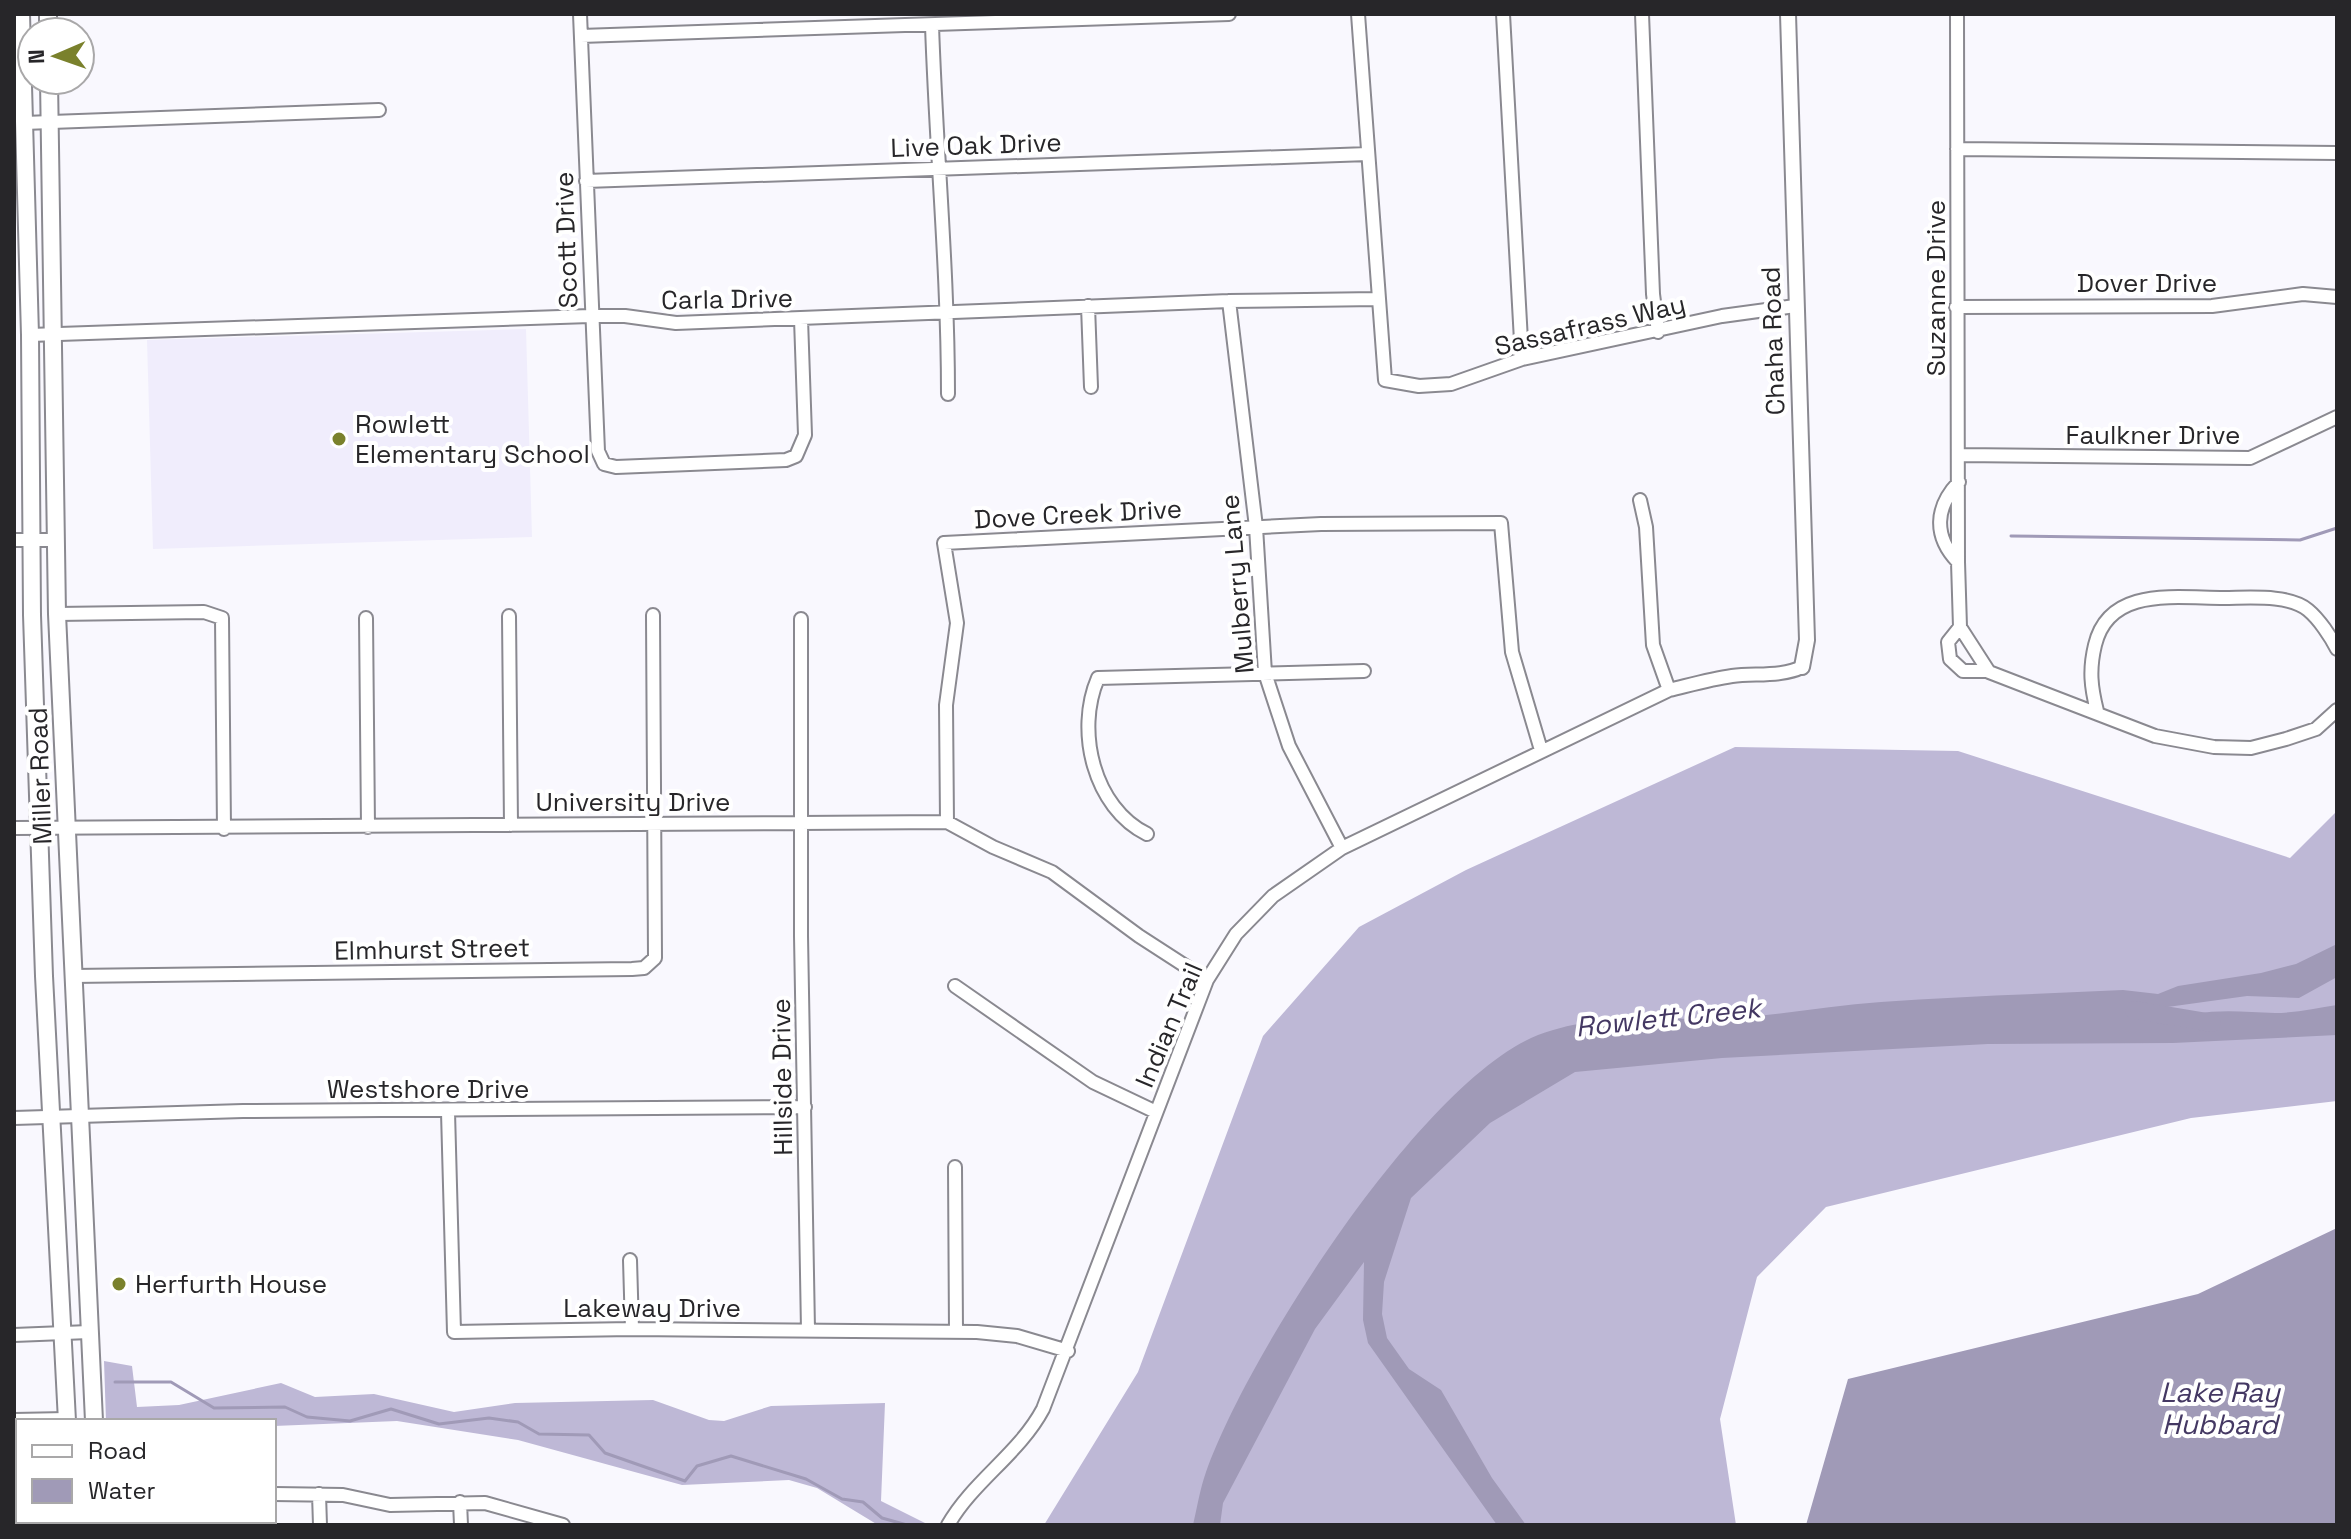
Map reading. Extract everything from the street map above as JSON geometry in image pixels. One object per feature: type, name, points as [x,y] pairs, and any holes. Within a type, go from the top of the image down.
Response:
[{"type":"main road","name":"Miller Road","points":[[21,14],[24,123],[20,270],[30,335],[22,540],[67,1419]]},
{"type":"main road","name":"Miller Road","points":[[49,96],[57,614],[94,1419]]},
{"type":"main road","points":[[58,1224],[83,1221]]},
{"type":"main road","points":[[64,1326],[88,1325]]},
{"type":"street","name":"Scott Drive","points":[[580,14],[590,316],[598,451],[604,464],[616,467],[786,460],[796,456],[805,435],[801,319]]},
{"type":"street","points":[[581,36],[1229,14]]},
{"type":"street","points":[[1358,14],[1377,299]]},
{"type":"street","points":[[1503,14],[1522,359]]},
{"type":"street","points":[[1642,14],[1653,294],[1658,332]]},
{"type":"street","name":"Chaha Road","points":[[1788,14],[1807,640],[1802,667]]},
{"type":"street","name":"Suzanne Drive","points":[[1957,14],[1956,307],[1960,627]]},
{"type":"street","points":[[932,25],[937,169],[948,312],[948,394]]},
{"type":"street","points":[[24,123],[379,110]]},
{"type":"street","points":[[1957,149],[2337,153]]},
{"type":"street","name":"Live Oak Drive","points":[[586,181],[1368,154]]},
{"type":"street","name":"Dover Drive","points":[[1956,307],[2212,306],[2303,294],[2337,297]]},
{"type":"street","name":"Sassafrass Way","points":[[1377,299],[1382,369],[1385,380],[1395,384],[1451,384],[1522,359],[1722,316],[1795,306]]},
{"type":"street","name":"Carla Drive","points":[[30,335],[590,316],[625,316],[676,323],[1229,301],[1377,299]]},
{"type":"street","name":"Mulberry Lane","points":[[1229,301],[1256,527],[1265,673],[1289,746],[1342,848]]},
{"type":"street","points":[[1088,306],[1091,387]]},
{"type":"street","name":"Faulkner Drive","points":[[1960,455],[2250,458],[2337,417]]},
{"type":"street","points":[[1958,562],[1942,542],[1939,526],[1944,499],[1959,482]]},
{"type":"street","points":[[1640,500],[1646,527],[1653,645],[1669,690]]},
{"type":"street","name":"Dove Creek Drive","points":[[947,822],[946,705],[957,623],[944,543],[1256,527],[1501,523],[1512,652],[1541,750]]},
{"type":"street","points":[[22,540],[55,540]]},
{"type":"street","points":[[2097,711],[2089,682],[2099,627],[2112,611],[2146,598],[2288,601],[2307,609],[2337,649]]},
{"type":"street","points":[[57,614],[204,612],[222,618],[224,829]]},
{"type":"street","name":"Elmhurst Street","points":[[72,976],[644,968],[655,958],[653,615]]},
{"type":"street","points":[[509,616],[511,825]]},
{"type":"street","points":[[366,618],[368,827]]},
{"type":"street","name":"Hillside Drive","points":[[801,619],[801,936],[808,1330]]},
{"type":"street","points":[[1985,671],[1960,627],[1948,642],[1950,659],[1963,671],[1985,671],[2097,711],[2155,736],[2214,747],[2251,748],[2316,729],[2337,710]]},
{"type":"street","name":"Indian Trail","points":[[948,1525],[966,1499],[1030,1433],[1068,1351],[1207,980],[1236,934],[1273,896],[1342,848],[1669,690],[1728,677],[1765,672],[1790,673],[1802,667]]},
{"type":"street","points":[[1147,834],[1133,827],[1112,805],[1095,772],[1090,718],[1092,692],[1098,678],[1364,671]]},
{"type":"street","name":"University Drive","points":[[14,828],[947,822],[993,847],[1052,872],[1139,936],[1207,980]]},
{"type":"street","points":[[955,986],[1093,1082],[1156,1112]]},
{"type":"street","name":"Westshore Drive","points":[[14,1118],[805,1107]]},
{"type":"street","name":"Lakeway Drive","points":[[448,1112],[454,1332],[632,1329],[956,1332],[1017,1336],[1068,1351]]},
{"type":"street","points":[[955,1167],[956,1332]]},
{"type":"street","points":[[630,1260],[632,1329]]},
{"type":"street","points":[[14,1335],[64,1326]]},
{"type":"street","points":[[276,1494],[343,1495],[390,1505],[460,1502],[521,1511],[563,1525]]},
{"type":"street","points":[[319,1494],[320,1525]]},
{"type":"street","points":[[460,1502],[461,1525]]},
{"type":"shaded area","name":"Rowlett Elementary School","points":[[526,329],[532,537],[153,549],[147,340]]},
{"type":"shaded area","points":[[1735,747],[1958,751],[2290,858],[2337,811],[2337,1101],[2191,1118],[1826,1207],[1757,1277],[1720,1419],[1736,1525],[1044,1525],[1138,1372],[1263,1036],[1359,927],[1466,870]]},
{"type":"shaded area","points":[[104,1361],[132,1366],[137,1407],[179,1405],[281,1383],[315,1397],[374,1394],[454,1412],[515,1403],[653,1400],[709,1420],[724,1421],[771,1406],[885,1403],[881,1501],[929,1525],[878,1525],[817,1488],[789,1480],[682,1485],[518,1440],[397,1421],[276,1426],[276,1419],[106,1419]]},
{"type":"water","points":[[2337,944],[2337,977],[2299,998],[2247,996],[2153,1009],[2180,1024],[2188,1023],[2194,1014],[2204,1012],[2283,1013],[2337,1005],[2337,1035],[2173,1043],[1988,1044],[1722,1058],[1575,1072],[1490,1123],[1411,1198],[1384,1282],[1382,1314],[1387,1338],[1409,1369],[1441,1390],[1492,1478],[1526,1525],[1497,1525],[1368,1343],[1363,1320],[1364,1262],[1315,1329],[1223,1503],[1220,1525],[1193,1525],[1206,1472],[1227,1422],[1298,1294],[1344,1227],[1393,1163],[1443,1106],[1492,1062],[1538,1035],[1564,1027],[1616,1019],[1748,1017],[1911,1000],[2123,990],[2158,994],[2178,986],[2261,973],[2296,964]]},
{"type":"water","name":"Lake Ray Hubbard","points":[[2337,1228],[2337,1525],[1806,1525],[1848,1379],[2198,1294]]},
{"type":"waterway","points":[[2011,536],[2300,540],[2337,528]]},
{"type":"waterway","name":"Rowlett Creek","points":[[2134,1010],[2212,1023]]},
{"type":"waterway","points":[[115,1382],[171,1382],[214,1408],[285,1407],[307,1417],[350,1421],[391,1409],[439,1424],[489,1418],[518,1422],[539,1434],[589,1435],[605,1453],[685,1481],[697,1466],[731,1456],[806,1479],[842,1499],[863,1502],[882,1518],[907,1525]]},
{"type":"place","name":"Rowlett Elementary School","points":[[339,439]]},
{"type":"place","name":"Herfurth House","points":[[119,1284]]}]
